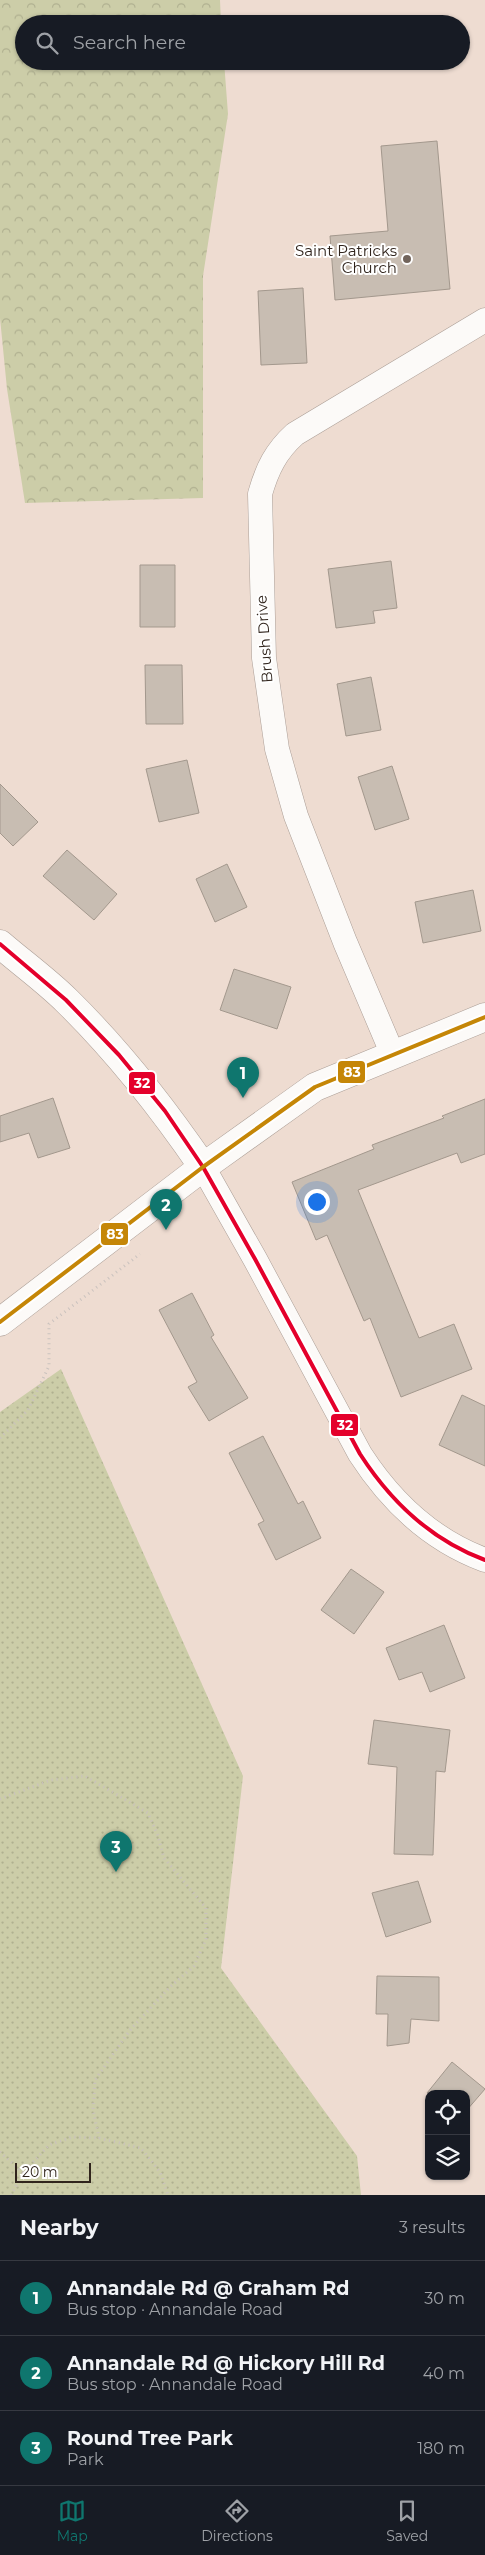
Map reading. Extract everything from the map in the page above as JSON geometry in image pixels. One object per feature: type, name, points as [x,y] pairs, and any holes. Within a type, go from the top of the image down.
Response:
[{"type":"main road","points":[[0,944],[66,1000],[119,1055],[165,1111],[203,1167]]},
{"type":"main road","points":[[0,1322],[203,1167],[315,1087],[485,1017]]},
{"type":"street","name":"Brush Drive","points":[[393,1055],[345,942],[296,816],[277,749],[269,702],[262,639],[260,494],[266,471],[280,448],[296,434],[485,320]]},
{"type":"street","points":[[203,1167],[360,1454],[376,1479],[404,1510],[433,1534],[467,1553],[485,1560]]},
{"type":"path","points":[[0,1438],[28,1410],[49,1366],[49,1324],[140,1254]]},
{"type":"path","points":[[0,1799],[51,1780],[85,1776],[148,1813],[158,1836],[164,1858],[206,1908],[206,1939],[194,1966],[170,1986],[130,2030],[95,2080],[93,2110],[99,2138]]},
{"type":"path","points":[[11,2195],[23,2173],[49,2145],[72,2137],[99,2138],[140,2148],[160,2172],[168,2195]]},
{"type":"path","points":[[0,2152],[23,2173]]},
{"type":"green space","points":[[0,0],[220,0],[221,15],[15,15],[15,70],[225,70],[228,114],[203,276],[203,498],[25,503],[7,389],[0,318]]},
{"type":"green space","points":[[61,1369],[243,1776],[221,1968],[357,2156],[361,2195],[0,2195],[0,1412]]},
{"type":"building","points":[[437,141],[450,289],[335,300],[330,236],[388,231],[381,146]]},
{"type":"building","points":[[303,288],[307,363],[261,365],[258,291]]},
{"type":"building","points":[[391,561],[397,608],[373,611],[375,623],[336,628],[328,569]]},
{"type":"building","points":[[140,565],[175,565],[175,627],[140,627]]},
{"type":"building","points":[[145,665],[182,665],[183,724],[146,724]]},
{"type":"building","points":[[371,677],[381,730],[346,736],[337,684]]},
{"type":"building","points":[[187,760],[199,813],[159,822],[146,769]]},
{"type":"building","points":[[392,766],[409,819],[375,830],[358,777]]},
{"type":"building","points":[[0,784],[38,822],[13,846],[0,833]]},
{"type":"building","points":[[67,850],[117,894],[94,920],[43,876]]},
{"type":"building","points":[[227,864],[247,907],[215,922],[196,879]]},
{"type":"building","points":[[473,890],[481,931],[423,943],[415,902]]},
{"type":"building","points":[[234,969],[291,987],[277,1029],[220,1010]]},
{"type":"building","points":[[53,1098],[70,1148],[38,1158],[29,1133],[0,1142],[0,1116]]},
{"type":"building","points":[[485,1099],[485,1154],[461,1163],[457,1153],[358,1190],[419,1338],[454,1324],[472,1369],[401,1397],[370,1318],[364,1321],[327,1235],[316,1240],[292,1182],[374,1149],[372,1145],[444,1118],[442,1116]]},
{"type":"building","points":[[192,1293],[214,1335],[211,1337],[248,1398],[209,1421],[188,1387],[197,1382],[159,1310]]},
{"type":"building","points":[[462,1395],[485,1406],[485,1466],[439,1445]]},
{"type":"building","points":[[263,1436],[298,1504],[303,1501],[321,1538],[276,1560],[258,1524],[264,1521],[229,1453]]},
{"type":"building","points":[[351,1569],[384,1592],[354,1634],[321,1610]]},
{"type":"building","points":[[444,1625],[465,1678],[430,1692],[422,1672],[399,1680],[386,1648]]},
{"type":"building","points":[[374,1720],[450,1730],[445,1772],[436,1771],[433,1855],[394,1854],[397,1767],[368,1764]]},
{"type":"building","points":[[418,1881],[431,1922],[386,1937],[372,1893]]},
{"type":"building","points":[[377,1976],[439,1977],[439,2021],[411,2019],[409,2043],[387,2046],[388,2014],[376,2014]]},
{"type":"building","points":[[452,2062],[485,2089],[470,2106],[470,2090],[429,2090]]},
{"type":"transit line","name":"32","points":[[0,944],[66,1000],[119,1055],[165,1111],[203,1167],[360,1454],[372,1472],[414,1518],[447,1542],[485,1560]]},
{"type":"transit line","name":"83","points":[[0,1322],[203,1167],[315,1087],[485,1017]]},
{"type":"place","name":"Saint Patricks Church","points":[[407,259]]},
{"type":"place","name":"Annandale Rd @ Graham Rd","points":[[243,1098]]},
{"type":"place","name":"Annandale Rd @ Hickory Hill Rd","points":[[166,1230]]},
{"type":"place","name":"Round Tree Park","points":[[116,1872]]}]
